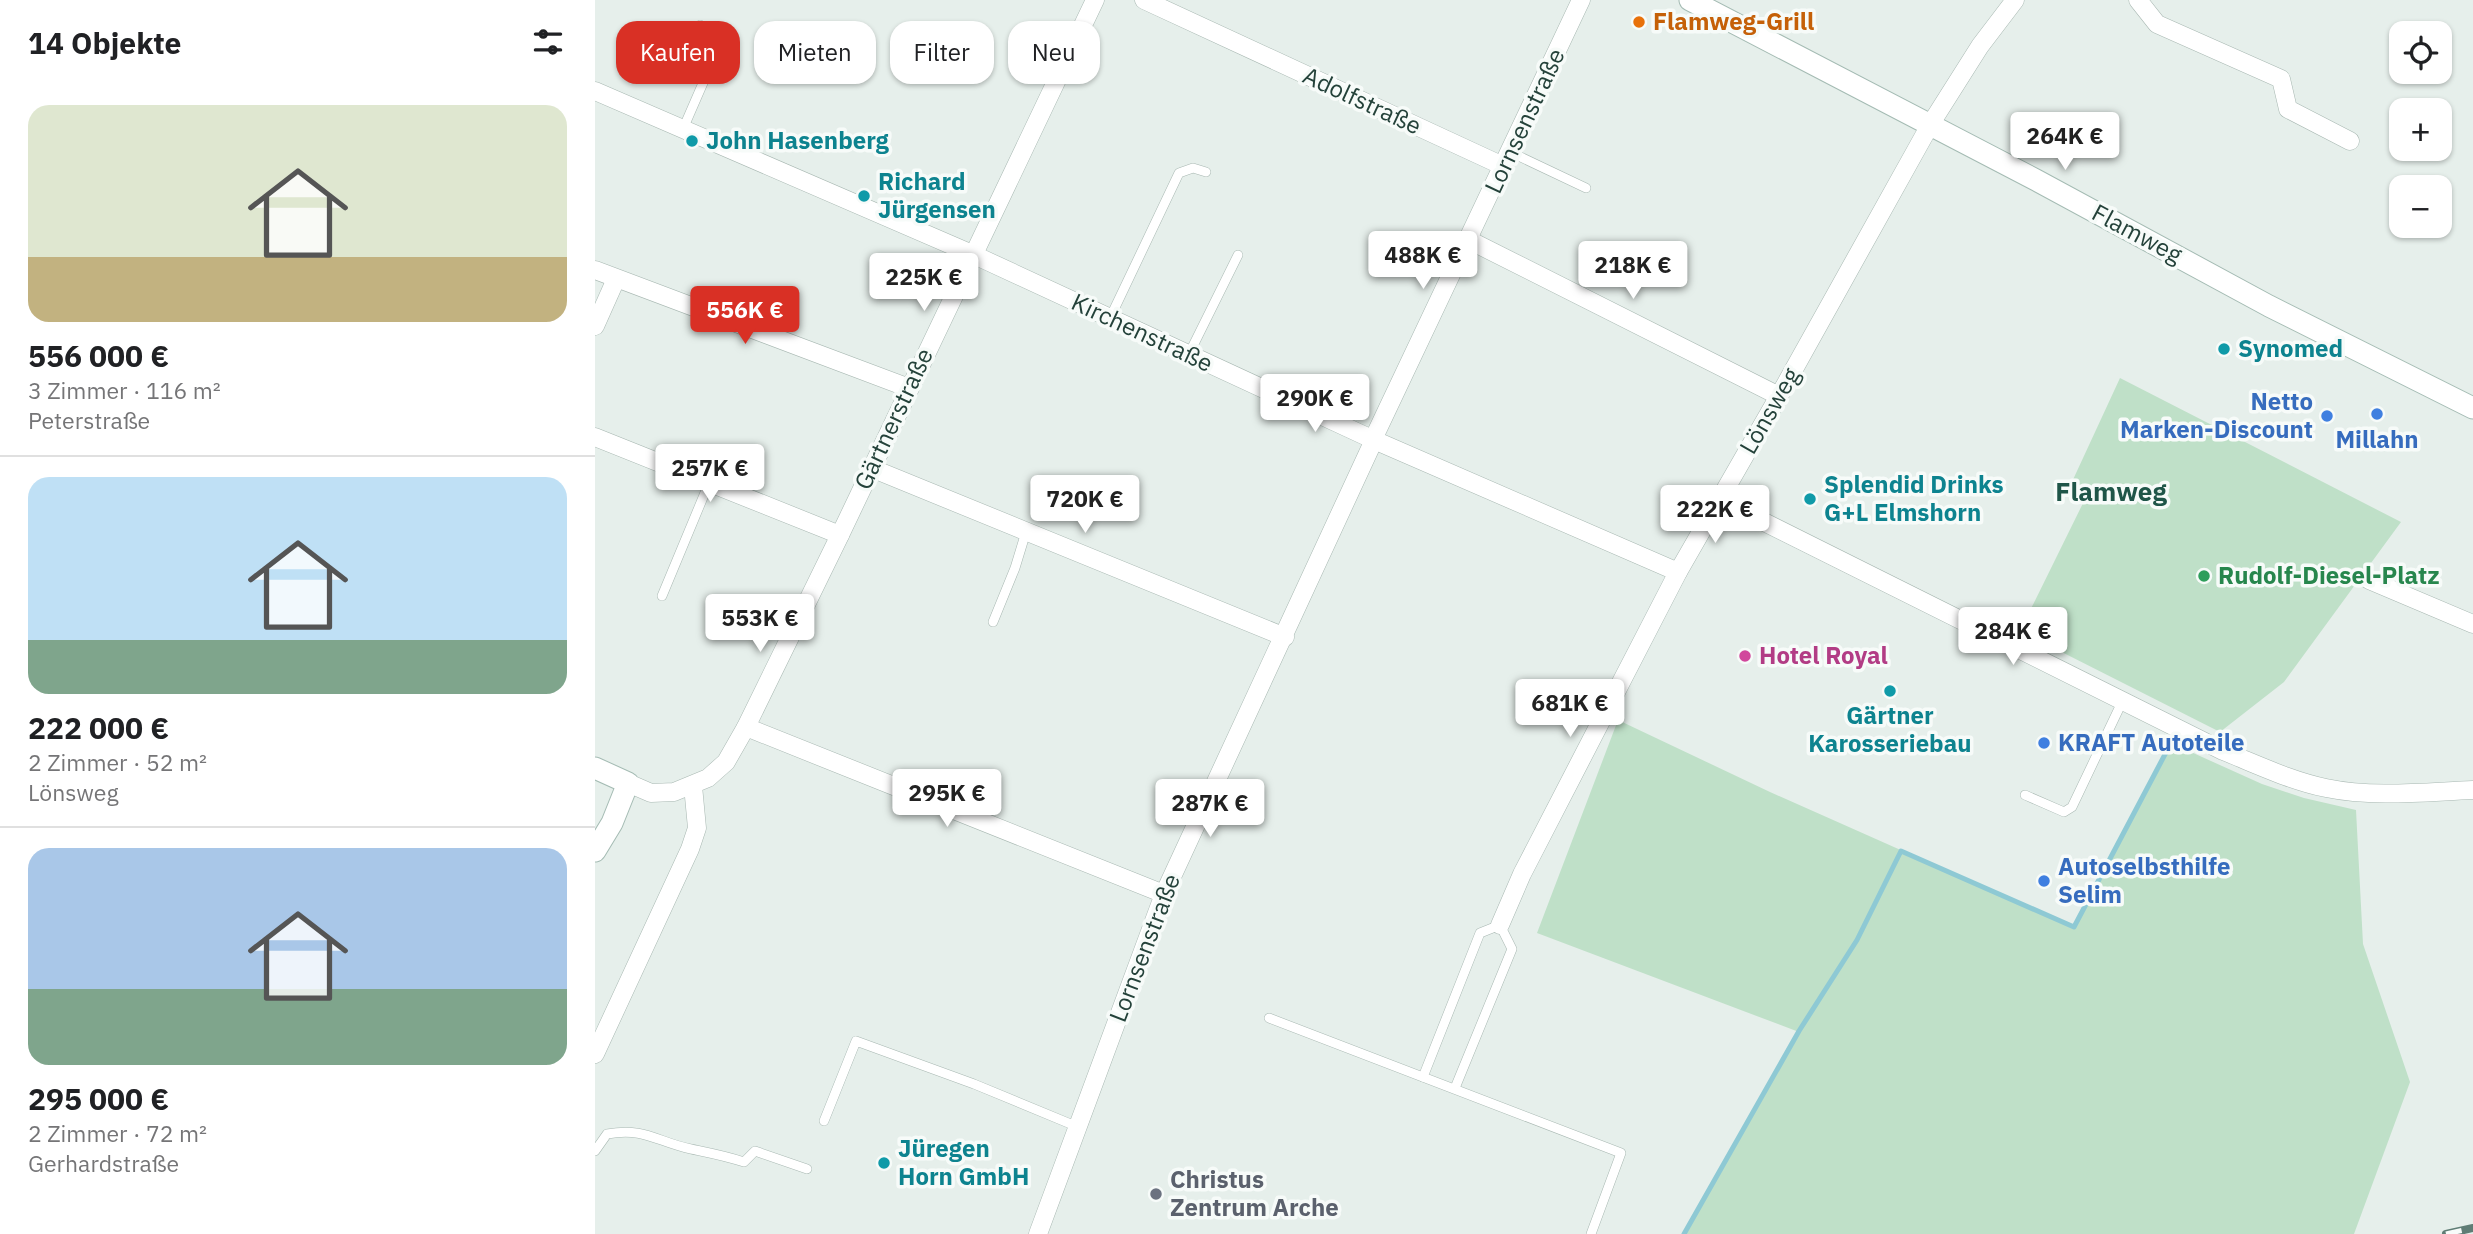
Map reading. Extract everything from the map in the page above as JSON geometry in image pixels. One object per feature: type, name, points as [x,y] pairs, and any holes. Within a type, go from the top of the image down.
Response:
[{"type":"main road","name":"Flamweg","points":[[1690,0],[2269,306],[2473,408]]},
{"type":"main road","points":[[595,768],[628,783],[612,823],[595,851]]},
{"type":"street","name":"Gärtnerstraße","points":[[628,783],[660,794],[693,786],[708,778],[726,762],[746,727],[839,535],[1095,0]]},
{"type":"street","name":"Adolfstraße","points":[[1145,0],[1506,159]]},
{"type":"street","name":"Lornsenstraße","points":[[1038,1234],[1164,894],[1581,0]]},
{"type":"street","name":"Lönsweg","points":[[1500,925],[1522,874],[1678,572],[1930,125],[1980,46],[2015,0]]},
{"type":"street","points":[[2138,0],[2157,24],[2281,79],[2288,109],[2350,141]]},
{"type":"street","name":"Kirchenstraße","points":[[595,91],[972,254],[1678,572]]},
{"type":"street","points":[[1469,240],[1779,396]]},
{"type":"street","points":[[595,270],[909,388]]},
{"type":"street","points":[[595,326],[616,279]]},
{"type":"street","points":[[595,437],[839,535]]},
{"type":"street","points":[[870,468],[1285,637]]},
{"type":"street","points":[[1720,500],[2223,751],[2324,788],[2363,793],[2473,790]]},
{"type":"street","points":[[2369,580],[2473,624]]},
{"type":"street","points":[[746,727],[1164,894]]},
{"type":"street","points":[[595,1054],[691,849],[697,828],[693,786]]},
{"type":"lane","points":[[683,129],[703,84]]},
{"type":"lane","points":[[1506,159],[1586,188]]},
{"type":"lane","points":[[1110,318],[1178,173],[1193,169],[1206,172]]},
{"type":"lane","points":[[1189,354],[1238,256]]},
{"type":"lane","points":[[662,596],[709,482]]},
{"type":"lane","points":[[993,622],[1026,532]]},
{"type":"lane","points":[[2025,795],[2064,812],[2071,807],[2123,700]]},
{"type":"lane","points":[[1423,1077],[1480,933],[1500,925],[1512,949],[1455,1088]]},
{"type":"lane","points":[[1269,1018],[1621,1153],[1591,1234]]},
{"type":"lane","points":[[824,1121],[856,1041],[974,1084],[1078,1127]]},
{"type":"lane","points":[[595,1151],[607,1134],[626,1131],[643,1133],[691,1149],[711,1151],[744,1162],[755,1151],[807,1169]]},
{"type":"green space","name":"Rudolf-Diesel-Platz","points":[[2120,378],[2401,522],[2284,682],[2220,732],[2020,631],[2088,493],[2071,484]]},
{"type":"green space","points":[[1618,720],[1770,792],[2074,927],[2171,743],[2262,784],[2304,798],[2356,810],[2363,944],[2410,1082],[2354,1234],[1684,1234],[1799,1032],[1537,933]]},
{"type":"waterway","points":[[1684,1234],[1799,1031],[1857,940],[1901,851],[2074,927],[2171,743]]},
{"type":"railway","points":[[2446,1234],[2473,1228]]},
{"type":"place","name":"Flamweg-Grill","points":[[1639,22]]},
{"type":"place","name":"John Hasenberg","points":[[692,141]]},
{"type":"place","name":"Richard Jürgensen","points":[[864,196]]},
{"type":"place","name":"Synomed","points":[[2224,349]]},
{"type":"place","name":"Millahn","points":[[2377,414]]},
{"type":"place","name":"Netto Marken-Discount","points":[[2327,416]]},
{"type":"place","name":"Splendid Drinks G+L Elmshorn","points":[[1810,499]]},
{"type":"place","name":"Rudolf-Diesel-Platz","points":[[2204,576]]},
{"type":"place","name":"Hotel Royal","points":[[1745,656]]},
{"type":"place","name":"Gärtner Karosseriebau","points":[[1890,691]]},
{"type":"place","name":"KRAFT Autoteile","points":[[2044,743]]},
{"type":"place","name":"Autoselbsthilfe Selim","points":[[2044,881]]},
{"type":"place","name":"Jüregen Horn GmbH","points":[[884,1163]]},
{"type":"place","name":"Christus Zentrum Arche","points":[[1156,1194]]},
{"type":"district","name":"Flamweg","points":[[2111,492]]}]
